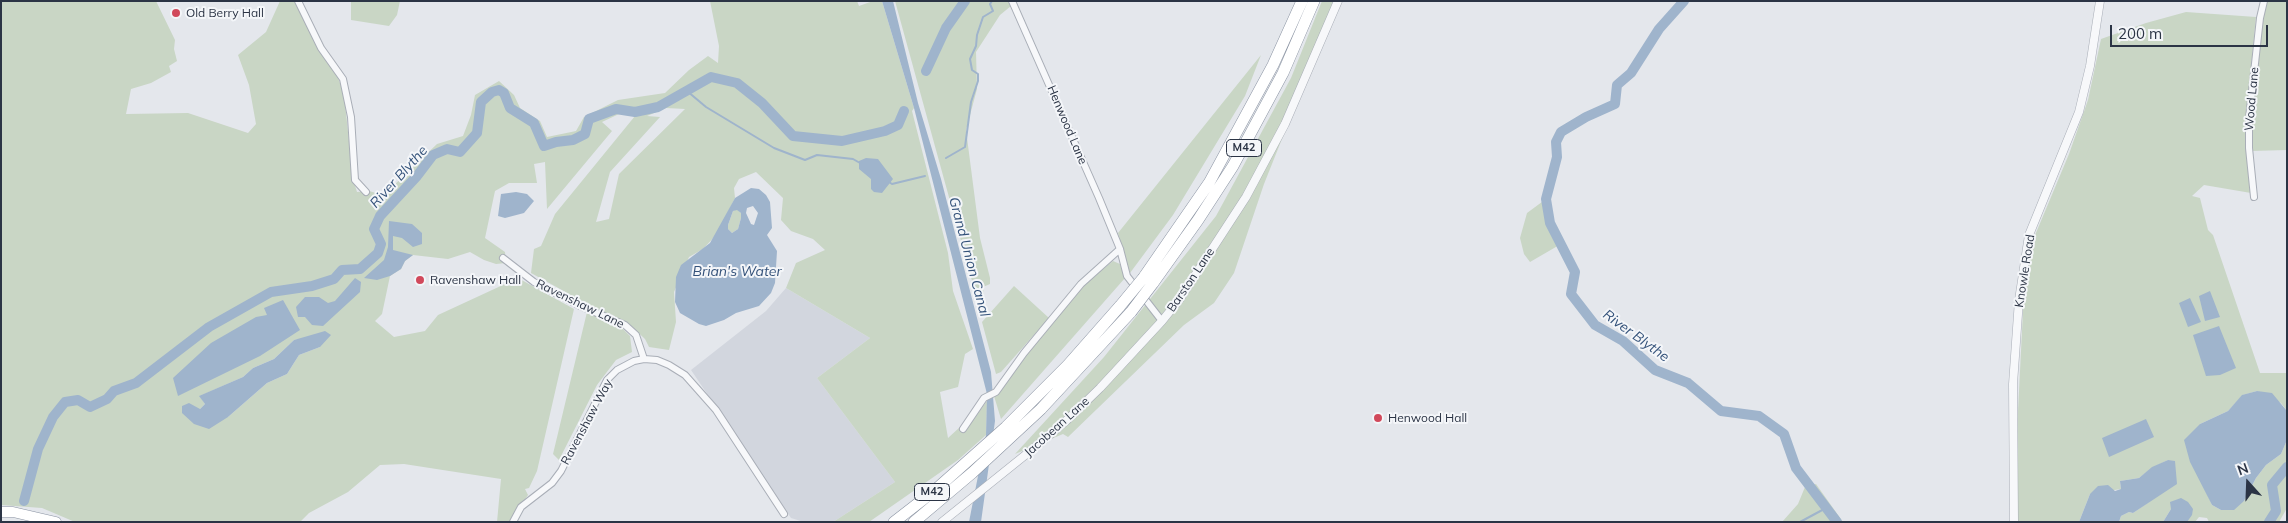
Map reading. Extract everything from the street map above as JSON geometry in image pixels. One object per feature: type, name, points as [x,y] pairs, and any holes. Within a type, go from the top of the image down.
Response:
[{"type":"highway","name":"M42","points":[[913,522],[1008,441],[1074,376],[1131,312],[1209,183],[1273,65],[1302,1]]},
{"type":"highway","name":"M42","points":[[894,522],[1006,427],[1068,365],[1120,306],[1149,280],[1198,220],[1234,166],[1283,73],[1314,1]]},
{"type":"highway","points":[[889,522],[915,505]]},
{"type":"highway","points":[[1,512],[13,512],[56,522]]},
{"type":"street","points":[[298,1],[321,48],[343,78],[351,117],[355,180],[366,192]]},
{"type":"street","name":"Henwood Lane","points":[[1012,1],[1120,249]]},
{"type":"street","name":"Barston Lane","points":[[1120,249],[1127,276],[1162,321],[1179,300],[1246,197],[1285,124],[1338,1]]},
{"type":"street","name":"Knowle Road","points":[[2014,522],[2013,384],[2019,300],[2029,235],[2079,112],[2090,66],[2100,1]]},
{"type":"street","name":"Wood Lane","points":[[2254,196],[2249,148],[2249,118],[2260,18],[2264,1]]},
{"type":"street","points":[[963,429],[984,398],[996,392],[1029,346],[1081,284],[1120,249]]},
{"type":"street","name":"Ravenshaw Lane","points":[[503,258],[534,282],[578,305],[625,326],[636,335],[644,359]]},
{"type":"street","name":"Jacobean Lane","points":[[942,522],[1067,420],[1100,388],[1162,321]]},
{"type":"street","points":[[644,359],[663,363],[685,375],[716,410],[784,514]]},
{"type":"street","name":"Ravenshaw Way","points":[[513,522],[521,507],[552,482],[561,471],[607,380],[617,370],[634,361],[644,359]]},
{"type":"shaded area","points":[[786,288],[870,338],[817,378],[895,482],[833,522],[804,522],[791,518],[691,370],[766,311]]},
{"type":"green space","points":[[1,1],[156,1],[175,40],[174,49],[177,61],[169,66],[171,72],[151,83],[131,89],[126,114],[188,113],[248,133],[256,124],[249,85],[238,55],[266,32],[280,1],[295,1],[337,75],[344,94],[353,179],[357,192],[369,191],[376,193],[391,188],[437,144],[463,136],[471,115],[475,95],[499,81],[514,95],[520,108],[540,121],[547,137],[576,131],[584,117],[618,100],[665,93],[689,70],[708,56],[718,63],[719,46],[710,1],[857,1],[859,6],[873,1],[882,1],[914,108],[912,111],[948,253],[953,291],[973,349],[965,354],[958,387],[940,392],[948,438],[960,427],[965,431],[987,401],[986,435],[958,460],[869,522],[833,522],[895,482],[817,378],[870,338],[786,288],[796,263],[825,250],[813,239],[791,231],[781,220],[783,198],[756,172],[739,179],[734,188],[735,198],[717,234],[703,249],[689,257],[674,292],[676,322],[669,350],[649,347],[645,339],[627,322],[600,311],[531,273],[534,249],[541,246],[555,214],[635,116],[619,114],[602,122],[612,131],[547,209],[545,162],[534,164],[537,183],[509,183],[495,191],[485,238],[505,252],[506,263],[496,264],[470,252],[448,259],[413,255],[405,261],[401,269],[390,276],[382,314],[375,321],[394,337],[425,331],[438,315],[518,278],[574,309],[537,471],[529,488],[525,489],[528,495],[509,522],[497,522],[501,479],[404,464],[380,465],[348,492],[309,513],[300,522],[75,522],[42,508],[1,505]],"holes":[[[666,108],[685,109],[619,174],[609,219],[596,222],[610,172],[660,117],[647,116]],[[300,339],[320,347],[299,355],[287,374],[267,383],[228,417],[200,409],[205,404],[200,396],[243,377],[253,368],[274,359],[294,340]]]},
{"type":"green space","points":[[351,1],[400,1],[397,15],[389,26],[351,20]]},
{"type":"green space","points":[[895,1],[1008,1],[1011,6],[1000,15],[976,52],[977,89],[966,130],[980,238],[990,278],[990,284],[983,287],[984,299],[977,299]]},
{"type":"green space","points":[[1322,1],[1337,1],[1264,184],[1234,273],[1214,303],[1184,325],[1068,437],[1063,434],[1015,454],[1104,357],[1216,216],[1291,78]]},
{"type":"green space","points":[[2267,1],[2287,1],[2287,150],[2251,151],[2254,98],[2263,19]]},
{"type":"green space","points":[[2186,12],[2256,17],[2248,97],[2248,151],[2251,193],[2204,185],[2192,196],[2200,198],[2208,230],[2213,235],[2260,373],[2287,373],[2287,411],[2281,403],[2257,391],[2243,395],[2228,411],[2200,424],[2202,483],[2212,505],[2221,510],[2244,501],[2256,478],[2266,465],[2281,454],[2287,440],[2287,508],[2279,522],[2209,522],[2207,518],[2199,517],[2195,522],[2187,522],[2171,509],[2163,522],[2119,522],[2121,516],[2129,512],[2133,513],[2149,502],[2168,460],[2152,468],[2139,478],[2120,481],[2121,489],[2090,494],[2079,522],[2018,522],[2017,431],[2024,291],[2033,240],[2069,154],[2088,100],[2101,39],[2146,23]]},
{"type":"green space","points":[[1261,55],[1245,96],[1173,215],[1130,273],[1118,233]]},
{"type":"green space","points":[[1546,199],[1550,223],[1561,244],[1530,262],[1524,254],[1520,238],[1527,213]]},
{"type":"green space","points":[[737,209],[741,213],[741,218],[738,229],[732,233],[728,229],[728,225],[733,211]]},
{"type":"green space","points":[[1113,261],[1120,264],[1125,278],[1001,419],[994,396],[1028,351],[1083,285]]},
{"type":"green space","points":[[1014,286],[1049,318],[1001,372],[996,374],[982,322]]},
{"type":"green space","points":[[587,312],[622,328],[630,336],[632,352],[616,360],[597,385],[559,460],[553,454]]},
{"type":"green space","points":[[1816,484],[1843,522],[1782,522],[1798,504],[1805,487]]},
{"type":"water","points":[[882,1],[893,1],[918,103],[941,179],[991,372],[995,421],[981,522],[969,522],[986,435],[987,394],[914,108]]},
{"type":"water","points":[[866,158],[878,159],[893,179],[882,193],[874,192],[871,189],[871,179],[859,169],[859,161]]},
{"type":"water","name":"Brian's Water","points":[[751,188],[759,189],[770,202],[772,228],[767,235],[777,251],[775,283],[771,293],[759,306],[736,313],[724,320],[706,326],[680,313],[675,302],[676,277],[681,265],[710,243],[735,198]],"holes":[[[753,206],[758,213],[754,225],[751,224],[746,213],[747,208]],[[737,210],[741,213],[741,218],[738,229],[732,233],[728,229],[728,225],[733,211]]]},
{"type":"water","points":[[516,192],[527,194],[534,201],[524,213],[505,218],[498,216],[501,194]]},
{"type":"water","points":[[389,221],[412,224],[422,233],[422,244],[413,247],[402,238],[393,236],[393,250],[413,255],[405,261],[401,269],[390,276],[377,280],[364,278],[384,260],[388,247]]},
{"type":"water","points":[[355,278],[361,282],[360,292],[323,326],[312,325],[305,317],[298,317],[296,307],[305,297],[319,297],[328,303],[335,301]]},
{"type":"water","points":[[2210,291],[2220,317],[2205,321],[2199,296]]},
{"type":"water","points":[[2190,298],[2201,322],[2188,327],[2179,303]]},
{"type":"water","points":[[283,300],[300,330],[260,356],[178,396],[173,378],[211,343],[256,317],[267,315],[264,308]]},
{"type":"water","points":[[2219,326],[2236,368],[2220,375],[2206,376],[2193,335]]},
{"type":"water","points":[[325,331],[331,335],[320,347],[299,355],[287,374],[267,383],[228,417],[209,429],[194,424],[182,413],[182,406],[189,403],[200,409],[205,404],[199,396],[243,377],[253,368],[274,359],[294,340]]},
{"type":"water","points":[[2257,391],[2272,393],[2287,411],[2287,440],[2281,454],[2266,465],[2256,478],[2244,501],[2234,510],[2221,510],[2212,505],[2190,462],[2184,440],[2200,424],[2228,411],[2242,395]]},
{"type":"water","points":[[2146,419],[2154,437],[2109,457],[2102,438]]},
{"type":"water","points":[[2168,460],[2175,461],[2177,484],[2133,513],[2129,512],[2121,516],[2119,522],[2079,522],[2090,494],[2098,486],[2108,485],[2115,491],[2121,489],[2120,481],[2139,478],[2152,467]]},
{"type":"water","points":[[2181,498],[2188,502],[2193,509],[2192,515],[2187,522],[2163,522],[2171,509],[2170,502]]},
{"type":"waterway","name":"River Blythe","points":[[926,71],[946,28],[965,1]]},
{"type":"waterway","points":[[946,158],[965,147],[971,102],[978,81],[978,74],[972,70],[970,59],[976,46],[977,35],[983,17],[993,11],[990,4],[992,1]]},
{"type":"waterway","name":"River Blythe","points":[[1684,1],[1659,29],[1631,73],[1617,85],[1615,104],[1586,117],[1561,132],[1556,142],[1557,157],[1546,199],[1550,223],[1575,272],[1571,294],[1595,325],[1623,341],[1655,370],[1688,383],[1721,411],[1759,416],[1784,434],[1796,468],[1837,522]]},
{"type":"waterway","name":"River Blythe","points":[[24,501],[38,449],[53,417],[65,402],[78,400],[90,407],[107,399],[114,391],[136,383],[209,327],[271,292],[312,286],[334,279],[342,270],[360,269],[378,253],[381,244],[374,229],[380,216],[417,176],[433,155],[447,149],[460,152],[477,133],[481,102],[492,92],[499,90],[504,93],[510,108],[534,123],[544,146],[573,140],[585,134],[589,119],[616,109],[635,112],[658,107],[711,77],[737,83],[762,103],[793,136],[842,141],[885,131],[898,125],[904,111]]},
{"type":"waterway","points":[[687,91],[706,107],[774,148],[805,160],[817,155],[853,159],[860,163]]},
{"type":"waterway","points":[[889,182],[892,184],[925,176]]},
{"type":"waterway","name":"River Blythe","points":[[2269,522],[2276,511],[2272,485],[2287,467]]},
{"type":"waterway","points":[[1800,522],[1826,508]]},
{"type":"place","name":"Old Berry Hall","points":[[176,13]]},
{"type":"place","name":"Ravenshaw Hall","points":[[420,280]]},
{"type":"place","name":"Henwood Hall","points":[[1378,418]]},
{"type":"water label","name":"Grand Union Canal","points":[[969,257]]}]
